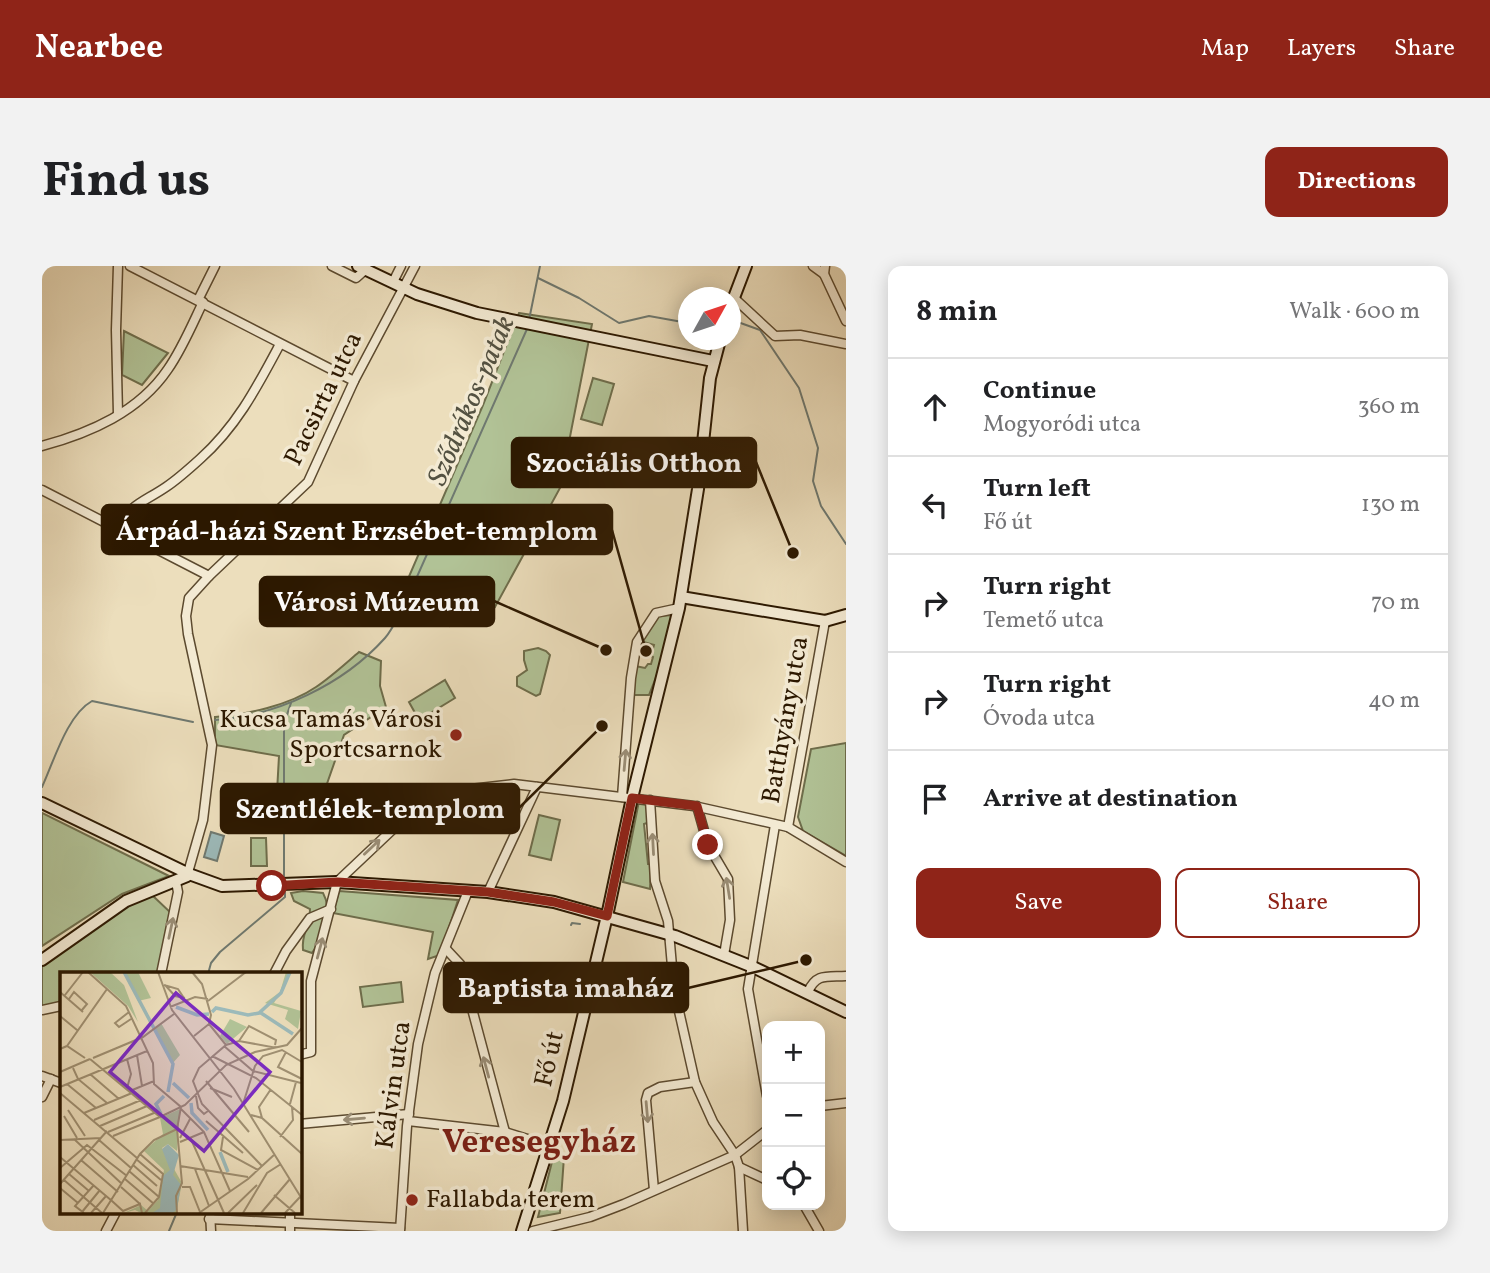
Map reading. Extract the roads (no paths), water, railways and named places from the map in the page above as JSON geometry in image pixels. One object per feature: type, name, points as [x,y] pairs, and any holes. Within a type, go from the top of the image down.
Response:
[{"type":"main road","points":[[738,287],[746,266]]},
{"type":"main road","points":[[362,268],[453,307],[713,361]]},
{"type":"main road","name":"Fő út","points":[[523,1231],[563,1101],[607,916],[627,797],[680,602],[717,350]]},
{"type":"main road","points":[[680,602],[825,621],[846,615]]},
{"type":"main road","points":[[42,803],[188,875],[222,886],[337,882],[488,892],[554,902],[667,934],[724,955],[846,1012]]},
{"type":"main road","points":[[42,960],[126,901],[188,875]]},
{"type":"street","points":[[118,266],[118,414]]},
{"type":"street","points":[[130,266],[354,381]]},
{"type":"street","points":[[42,446],[97,428],[154,387],[168,370],[215,266]]},
{"type":"street","points":[[332,266],[356,278],[362,268]]},
{"type":"street","points":[[393,282],[401,266]]},
{"type":"street","name":"Pacsirta utca","points":[[188,875],[204,820],[212,745],[188,634],[190,598],[209,576],[308,482],[354,381],[415,266]]},
{"type":"street","points":[[813,266],[824,270],[846,321]]},
{"type":"street","points":[[741,310],[775,336],[800,335],[845,341]]},
{"type":"street","points":[[117,528],[124,516],[140,501],[165,488],[212,448],[250,402],[279,344]]},
{"type":"street","points":[[42,490],[209,576]]},
{"type":"street","name":"Fő út","points":[[627,797],[631,678],[637,642],[656,614],[680,602]]},
{"type":"street","name":"Batthyány utca","points":[[788,827],[825,621]]},
{"type":"street","points":[[301,1054],[311,1052],[311,981],[337,882],[409,814],[431,800],[462,790],[514,783],[697,806],[788,827],[846,862]]},
{"type":"street","points":[[488,892],[537,787]]},
{"type":"street","points":[[292,799],[361,808],[395,807],[409,814]]},
{"type":"street","points":[[650,800],[655,881],[668,921],[667,934],[674,989],[695,1082],[713,1122],[735,1155],[739,1167],[743,1231]]},
{"type":"street","points":[[697,806],[708,845],[728,879],[730,920],[724,955]]},
{"type":"street","points":[[765,1084],[748,989],[775,825]]},
{"type":"street","points":[[161,972],[178,892],[176,882]]},
{"type":"street","name":"Kálvin utca","points":[[400,1230],[408,1118],[418,1044],[430,990],[468,891]]},
{"type":"street","points":[[275,972],[286,951],[310,918],[331,909]]},
{"type":"street","points":[[446,949],[460,964],[505,1132]]},
{"type":"street","points":[[808,992],[818,978],[846,976]]},
{"type":"street","points":[[42,1010],[60,1006]]},
{"type":"street","points":[[42,1076],[60,1083]]},
{"type":"street","points":[[42,1097],[51,1079]]},
{"type":"street","points":[[654,1190],[646,1100],[648,1093],[653,1089],[695,1082]]},
{"type":"street","points":[[825,1105],[846,1103]]},
{"type":"street","points":[[301,1124],[408,1118],[505,1132],[550,1146]]},
{"type":"street","points":[[533,1231],[590,1217],[654,1190],[735,1155],[762,1134]]},
{"type":"street","points":[[739,1167],[762,1178]]},
{"type":"street","points":[[807,1210],[819,1231]]},
{"type":"street","points":[[106,1231],[115,1214]]},
{"type":"street","points":[[211,1231],[210,1215],[290,1227],[400,1230]]},
{"type":"water","points":[[211,832],[224,836],[217,861],[204,857]]},
{"type":"waterway","name":"Sződrákos-patak","points":[[529,320],[540,266]]},
{"type":"waterway","points":[[538,278],[579,298],[619,323],[649,316],[678,321]]},
{"type":"waterway","points":[[741,323],[760,330],[799,388],[818,448],[813,481],[821,506],[846,544]]},
{"type":"waterway","name":"Sződrákos-patak","points":[[215,720],[261,712],[307,695],[349,670],[388,634],[404,606],[527,329]]},
{"type":"waterway","name":"Sződrákos-patak","points":[[42,787],[68,728],[92,701],[193,722]]},
{"type":"waterway","points":[[284,881],[284,723],[291,703]]},
{"type":"waterway","points":[[209,972],[211,963],[220,952],[285,897],[285,890]]},
{"type":"waterway","points":[[571,925],[580,924]]},
{"type":"waterway","points":[[169,1231],[176,1214]]},
{"type":"place","name":"Szociális Otthon","points":[[793,553]]},
{"type":"place","name":"Városi Múzeum","points":[[606,650]]},
{"type":"place","name":"Árpád-házi Szent Erzsébet-templom","points":[[646,651]]},
{"type":"place","name":"Szentlélek-templom","points":[[602,726]]},
{"type":"place","name":"Kucsa Tamás Városi Sportcsarnok","points":[[456,735]]},
{"type":"place","name":"Baptista imaház","points":[[806,960]]},
{"type":"place","name":"Fallabda terem","points":[[412,1200]]},
{"type":"district","name":"Veresegyház","points":[[539,1144]]}]
